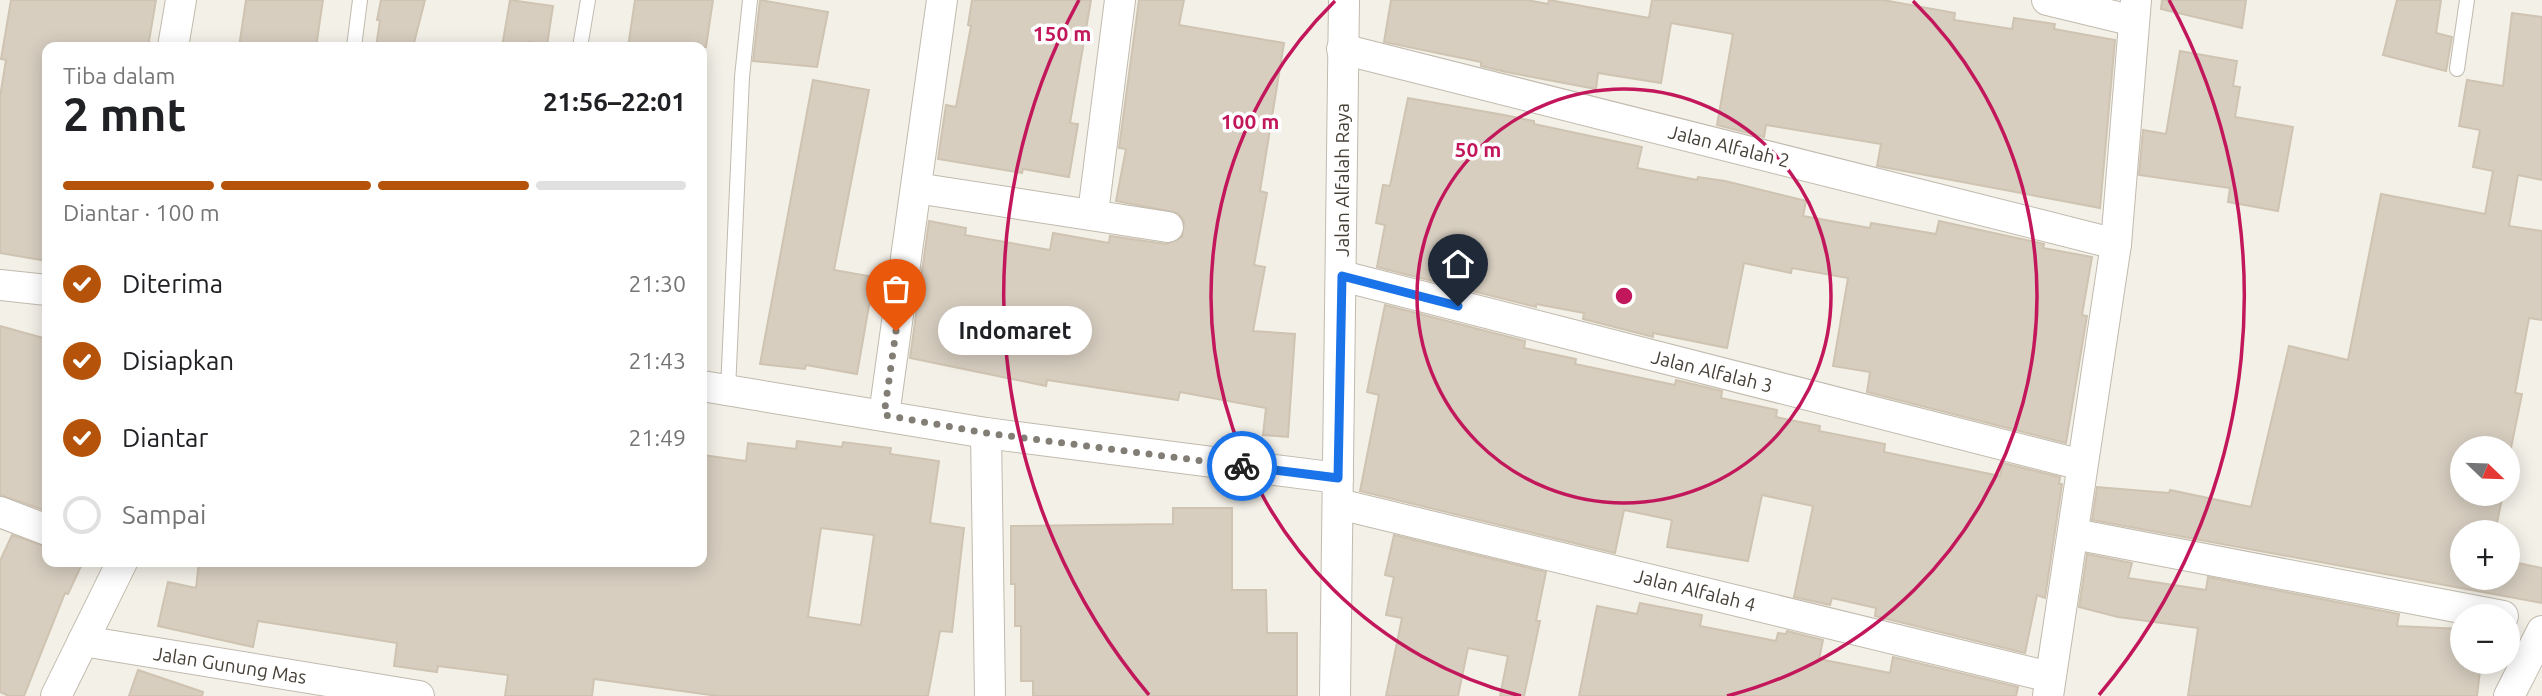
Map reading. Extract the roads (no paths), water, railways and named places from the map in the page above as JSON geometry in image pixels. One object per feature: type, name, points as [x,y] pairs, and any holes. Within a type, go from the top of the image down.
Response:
[{"type":"street","points":[[174,42],[181,0]]},
{"type":"street","points":[[884,415],[942,0]]},
{"type":"street","points":[[1093,213],[1120,0]]},
{"type":"street","name":"Jalan Alfalah Raya","points":[[1335,696],[1344,0]]},
{"type":"street","points":[[2047,0],[2135,10],[2116,244],[2049,686]]},
{"type":"street","name":"Jalan Alfalah 2","points":[[1342,49],[2116,244]]},
{"type":"street","points":[[916,188],[1093,213],[1168,227]]},
{"type":"street","name":"Jalan Alfalah 3","points":[[1342,276],[2082,465]]},
{"type":"street","points":[[0,285],[42,289]]},
{"type":"street","name":"Jalan Alfalah 4","points":[[715,388],[1338,491],[2049,686]]},
{"type":"street","points":[[986,433],[990,696]]},
{"type":"street","points":[[0,513],[42,528]]},
{"type":"street","points":[[2074,534],[2450,606]]},
{"type":"street","points":[[56,696],[120,567]]},
{"type":"street","points":[[2520,619],[2542,623]]},
{"type":"street","points":[[2517,694],[2542,631]]},
{"type":"street","name":"Jalan Gunung Mas","points":[[83,641],[419,696]]},
{"type":"lane","points":[[355,42],[360,0]]},
{"type":"lane","points":[[581,42],[588,0]]},
{"type":"lane","points":[[715,388],[750,0]]},
{"type":"lane","points":[[2457,69],[2467,0]]},
{"type":"place","name":"Indomaret","points":[[896,331]]}]
